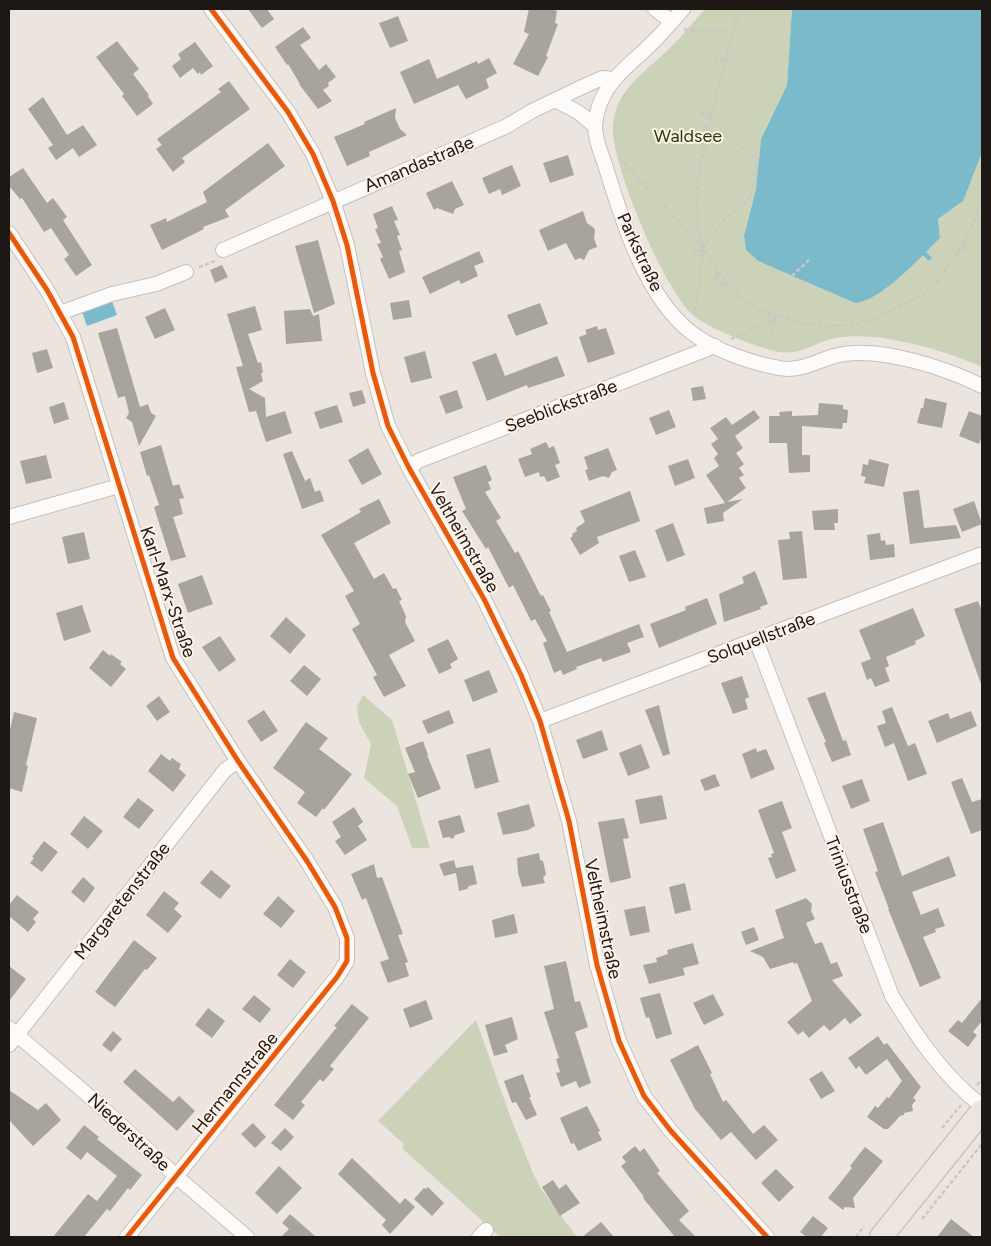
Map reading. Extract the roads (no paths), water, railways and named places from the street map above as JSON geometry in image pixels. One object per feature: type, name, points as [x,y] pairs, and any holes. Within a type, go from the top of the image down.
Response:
[{"type":"main road","points":[[881,1237],[982,1111]]},
{"type":"street","name":"Veltheimstraße","points":[[211,9],[288,112],[313,154],[333,201],[346,245],[373,373],[388,426],[409,468],[484,599],[521,675],[540,721],[569,821],[597,965],[624,1050],[644,1096],[670,1130],[768,1237]]},
{"type":"street","points":[[655,9],[672,22]]},
{"type":"street","name":"Parkstraße","points":[[683,9],[650,45],[613,80],[600,102],[596,131],[622,219],[636,253],[653,287],[674,316],[692,332],[715,346],[778,368],[792,370],[807,367],[842,354],[860,353],[894,357],[947,370],[982,386]]},
{"type":"street","name":"Amandastraße","points":[[223,250],[507,126],[554,100],[602,78],[613,80]]},
{"type":"street","points":[[554,100],[578,112],[596,131]]},
{"type":"street","name":"Karl-Marx-Straße","points":[[9,233],[47,290],[73,337],[173,658],[238,761],[307,861],[335,907],[347,938]]},
{"type":"street","points":[[60,313],[112,294],[156,284],[186,272]]},
{"type":"street","name":"Seeblickstraße","points":[[409,468],[418,461],[715,346]]},
{"type":"street","points":[[9,518],[119,486]]},
{"type":"street","name":"Solquellstraße","points":[[540,721],[982,554]]},
{"type":"street","name":"Triniusstraße","points":[[756,640],[892,996],[920,1041],[936,1061],[982,1106]]},
{"type":"street","name":"Margaretenstraße","points":[[12,1036],[225,770],[238,761]]},
{"type":"street","name":"Hermannstraße","points":[[127,1237],[337,977],[347,961],[347,938]]},
{"type":"street","name":"Niederstraße","points":[[12,1036],[96,1102],[177,1177],[247,1237]]},
{"type":"water","name":"Waldsee","points":[[792,9],[982,9],[981,155],[963,201],[938,219],[940,238],[911,267],[877,294],[855,303],[758,261],[746,250],[744,236],[756,189],[761,139],[787,85]]},
{"type":"water","points":[[112,301],[117,315],[87,326],[82,312]]},
{"type":"waterway","points":[[921,250],[929,258]]}]
